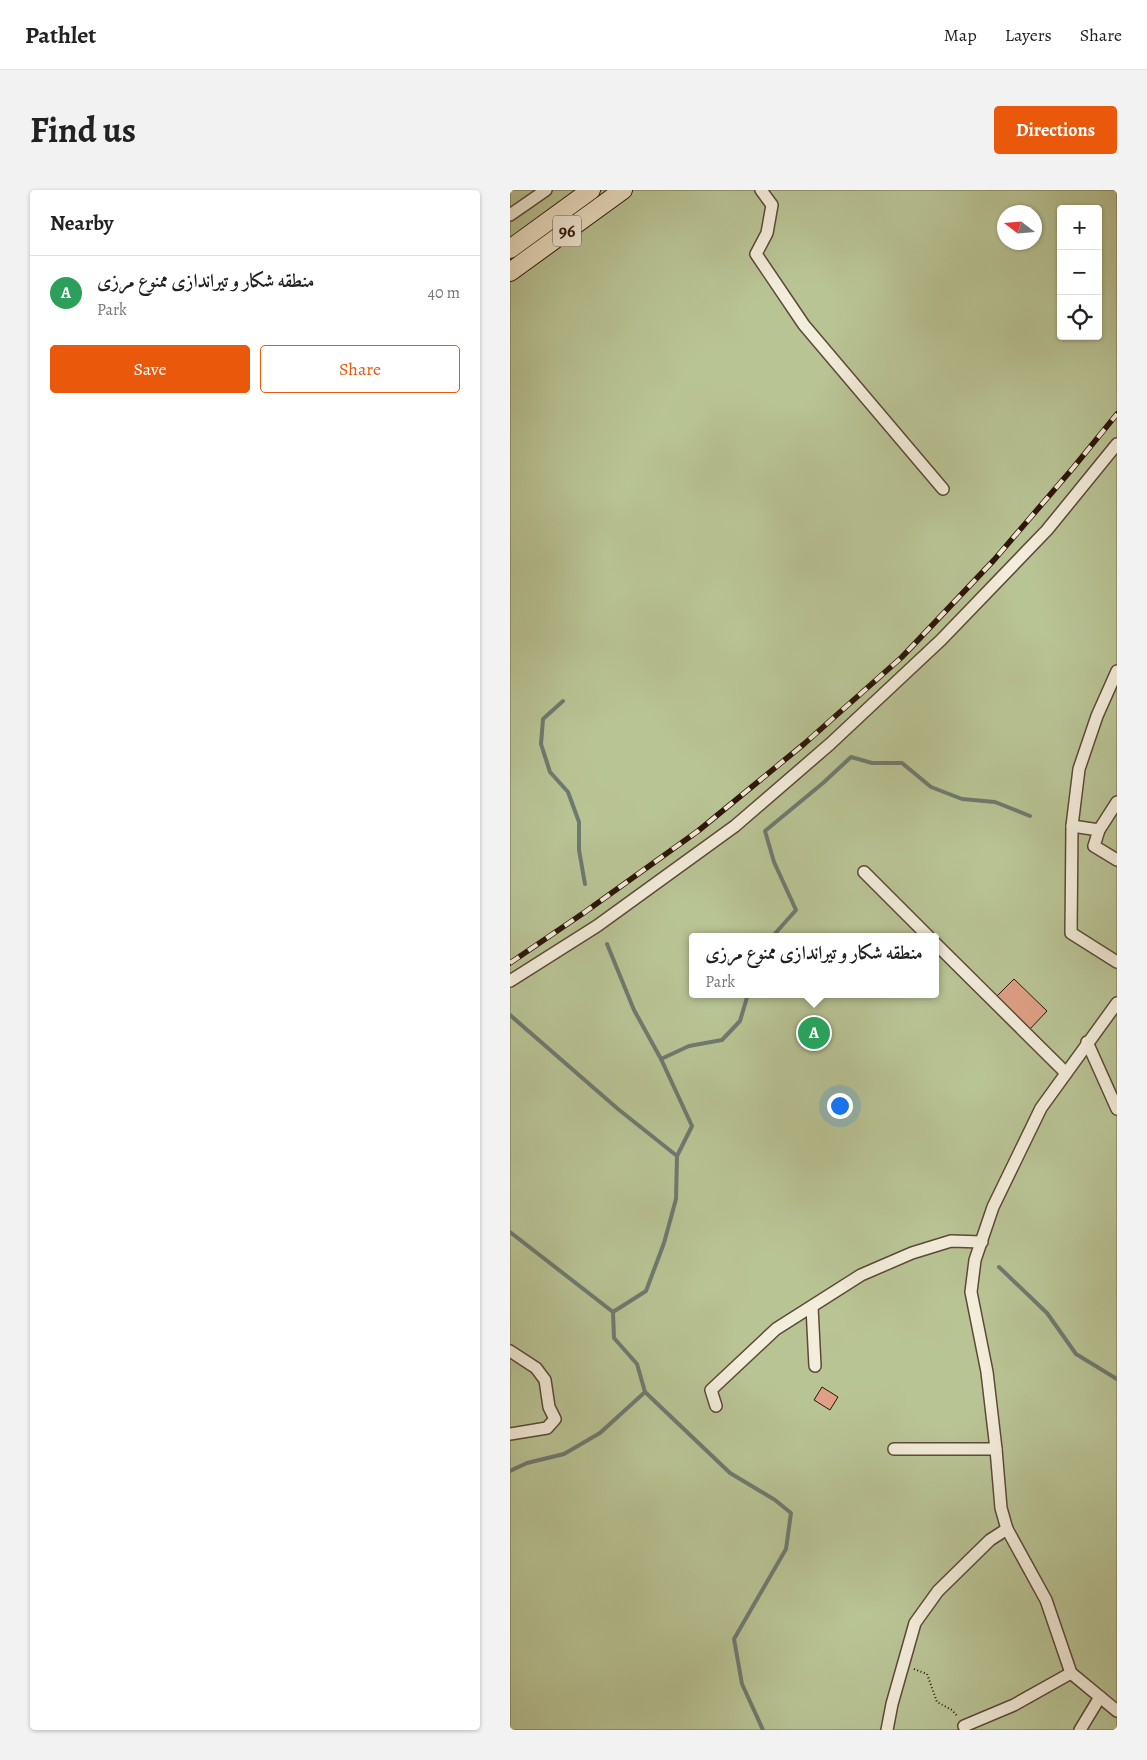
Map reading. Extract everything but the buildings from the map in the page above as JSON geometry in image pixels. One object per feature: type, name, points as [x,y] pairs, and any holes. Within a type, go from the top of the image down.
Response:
[{"type":"highway","name":"96","points":[[510,249],[591,190]]},
{"type":"highway","name":"96","points":[[510,272],[623,190]]},
{"type":"street","name":"96","points":[[510,215],[546,190]]},
{"type":"street","points":[[762,190],[772,205],[767,233],[756,254],[804,325],[944,489]]},
{"type":"street","points":[[510,981],[597,926],[735,826],[830,744],[941,640],[1047,530],[1117,444]]},
{"type":"street","points":[[1117,671],[1097,716],[1079,769],[1072,826],[1070,933],[1117,962]]},
{"type":"street","points":[[1117,802],[1099,830],[1094,846],[1117,860]]},
{"type":"street","points":[[1072,826],[1099,830]]},
{"type":"street","points":[[864,872],[925,933]]},
{"type":"street","points":[[939,947],[1066,1072]]},
{"type":"street","points":[[1117,1002],[1041,1108],[993,1207],[975,1260],[971,1292],[987,1372],[1001,1508],[1007,1530],[1046,1600],[1071,1673],[1117,1711]]},
{"type":"street","points":[[1088,1042],[1117,1109]]},
{"type":"street","points":[[716,1406],[711,1390],[776,1329],[861,1275],[912,1253],[951,1241],[982,1242]]},
{"type":"street","points":[[812,1307],[816,1366]]},
{"type":"street","points":[[510,1351],[536,1368],[545,1380],[549,1407],[555,1419],[547,1428],[510,1434]]},
{"type":"street","points":[[894,1449],[996,1449]]},
{"type":"street","points":[[887,1730],[902,1664],[915,1623],[938,1591],[990,1540],[1007,1530]]},
{"type":"street","points":[[964,1726],[1014,1705],[1071,1673]]},
{"type":"street","points":[[1080,1730],[1100,1697]]},
{"type":"path","points":[[902,1664],[927,1674],[937,1702],[952,1710],[964,1726]]},
{"type":"green space","points":[[510,190],[1117,190],[1117,1730],[510,1730]]},
{"type":"waterway","points":[[563,701],[543,719],[541,744],[550,772],[568,792],[579,822],[579,850],[585,884]]},
{"type":"waterway","points":[[776,933],[796,910],[774,862],[765,831],[851,757],[872,763],[902,763],[931,787],[962,799],[995,802],[1030,816]]},
{"type":"waterway","points":[[607,944],[634,1010],[661,1059],[692,1126],[677,1156],[676,1199],[664,1243],[646,1291],[613,1312],[614,1338],[637,1364],[645,1392],[730,1473],[775,1500],[791,1513],[786,1549],[734,1639],[742,1684],[763,1730]]},
{"type":"waterway","points":[[661,1059],[689,1046],[722,1040],[740,1021],[747,998]]},
{"type":"waterway","points":[[510,1015],[618,1109],[677,1156]]},
{"type":"waterway","points":[[510,1232],[613,1312]]},
{"type":"waterway","points":[[999,1267],[1047,1313],[1076,1354],[1117,1379]]},
{"type":"waterway","points":[[510,1471],[527,1463],[564,1454],[600,1433],[645,1392]]},
{"type":"railway","points":[[510,963],[698,831],[804,744],[902,657],[994,560],[1117,414]]},
{"type":"place","name":"منطقه شکار و تیراندازی ممنوع مرزی","points":[[814,1033]]}]
